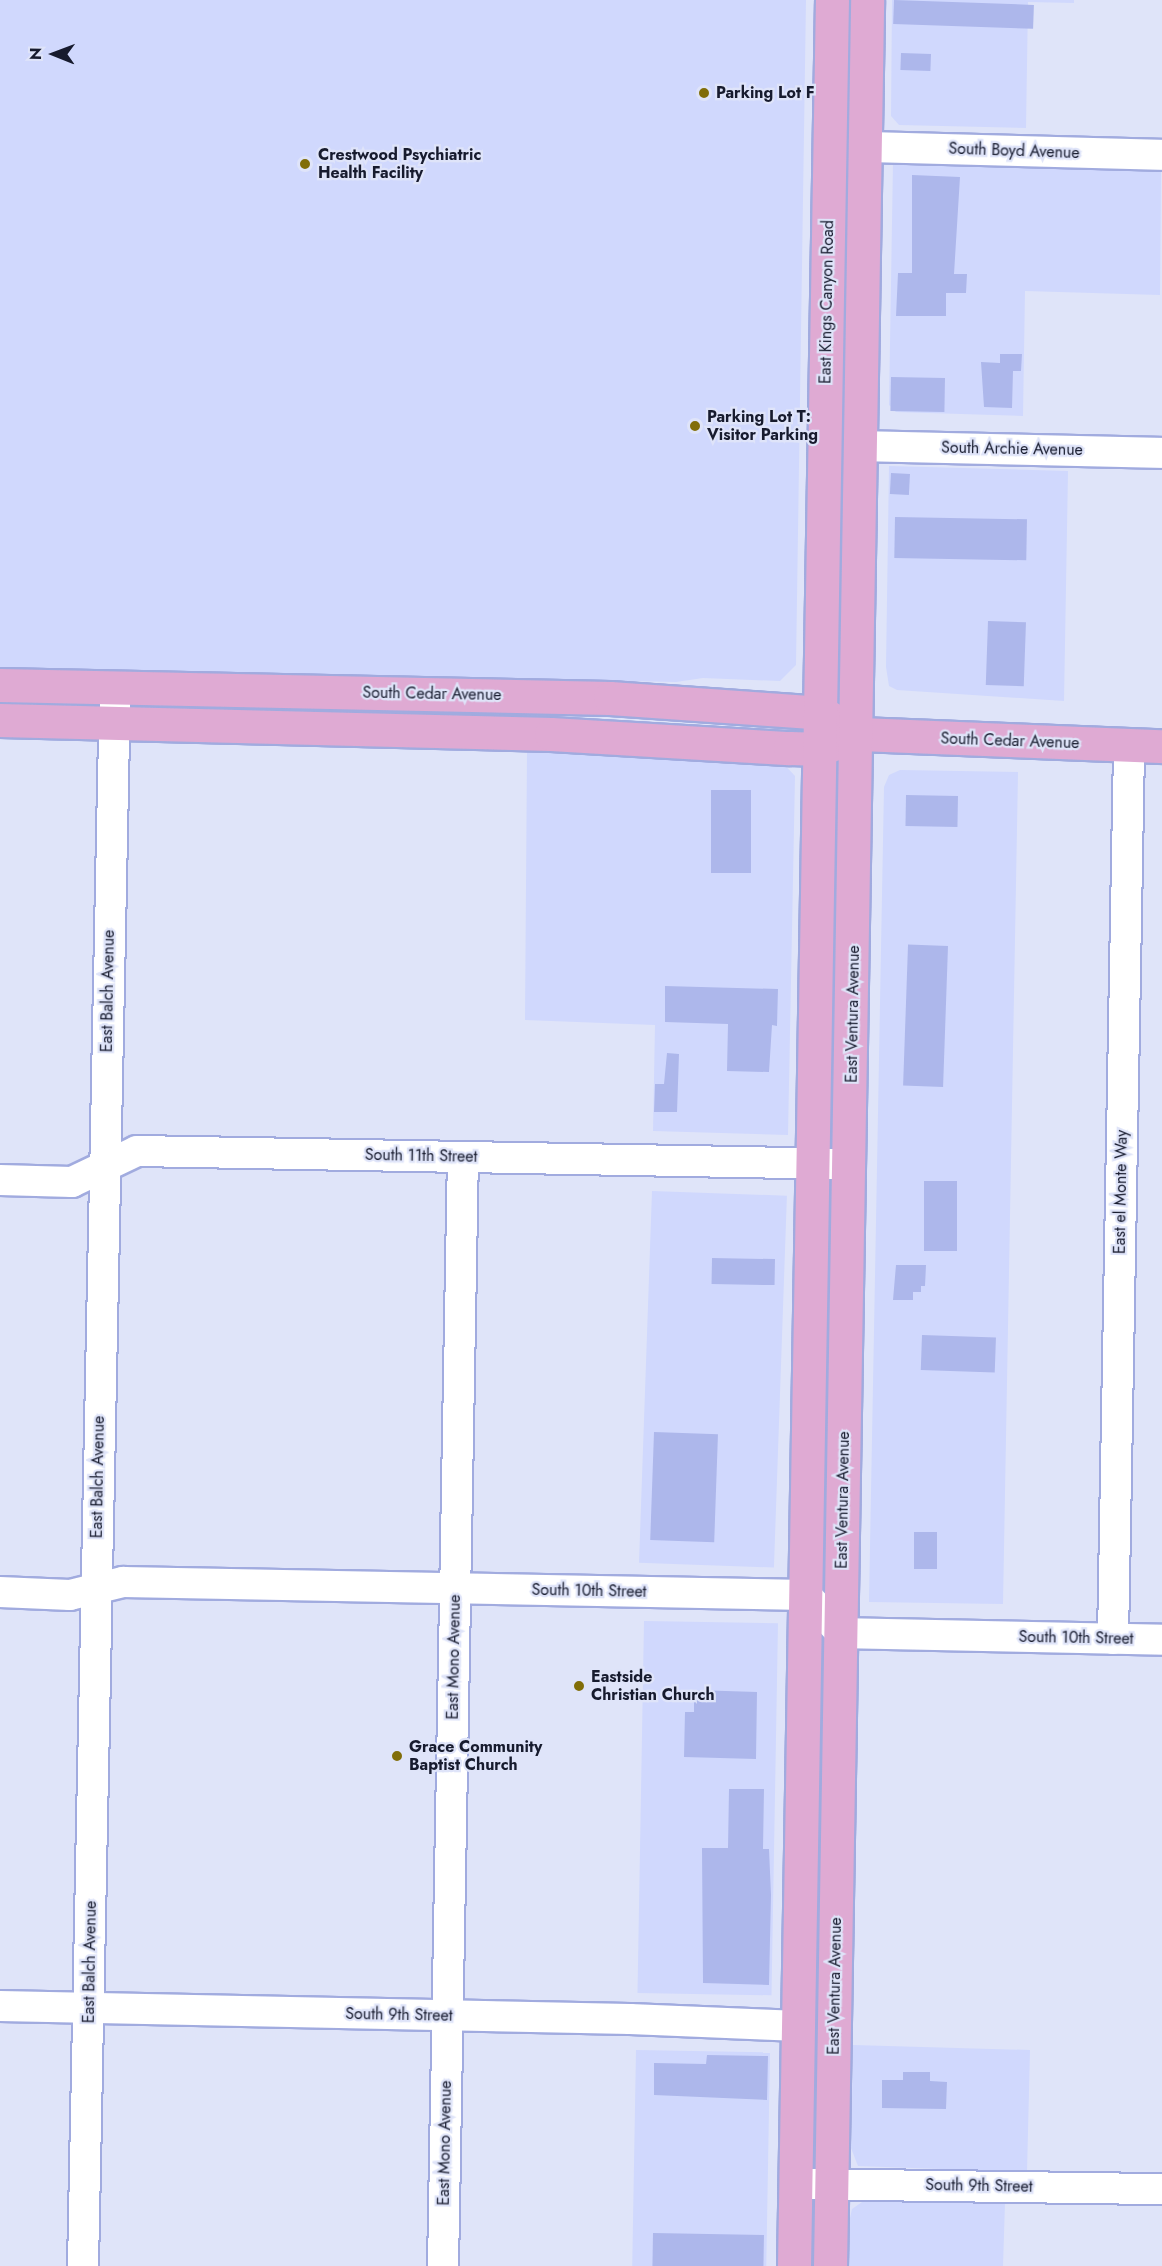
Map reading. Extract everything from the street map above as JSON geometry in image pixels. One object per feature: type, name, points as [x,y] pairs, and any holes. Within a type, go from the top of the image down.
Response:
[{"type":"main road","name":"East Kings Canyon Road","points":[[821,749],[832,0]]},
{"type":"main road","points":[[858,734],[867,0]]},
{"type":"main road","name":"South Cedar Avenue","points":[[0,685],[610,698],[822,713],[858,734]]},
{"type":"main road","name":"South Cedar Avenue","points":[[0,720],[539,734],[821,749],[858,734],[1162,746]]},
{"type":"main road","name":"East Ventura Avenue","points":[[830,2266],[858,734]]},
{"type":"main road","points":[[794,2266],[821,749]]},
{"type":"street","name":"South Boyd Avenue","points":[[866,147],[1162,156]]},
{"type":"street","name":"South Archie Avenue","points":[[862,446],[1162,453]]},
{"type":"street","name":"East Balch Avenue","points":[[82,2266],[89,2008],[103,1168],[115,687]]},
{"type":"street","name":"East el Monte Way","points":[[1113,1639],[1129,745]]},
{"type":"street","name":"South 11th Street","points":[[0,1180],[72,1182],[136,1151],[849,1164]]},
{"type":"street","name":"East Mono Avenue","points":[[443,2266],[463,1157]]},
{"type":"street","name":"South 10th Street","points":[[0,1592],[70,1594],[123,1582],[806,1595]]},
{"type":"street","points":[[806,1595],[841,1633]]},
{"type":"street","name":"South 10th Street","points":[[841,1633],[1162,1640]]},
{"type":"street","name":"South 9th Street","points":[[0,2006],[799,2026]]},
{"type":"street","name":"South 9th Street","points":[[796,2184],[1162,2189]]},
{"type":"shaded area","points":[[0,0],[806,0],[796,665],[780,681],[703,678],[676,682],[0,668]]},
{"type":"shaded area","points":[[892,0],[1074,0],[1074,3],[1028,2],[1026,128],[899,125],[891,116]]},
{"type":"shaded area","points":[[893,162],[1161,170],[1160,295],[1025,291],[1023,416],[896,412],[889,405]]},
{"type":"shaded area","points":[[889,466],[1068,471],[1064,701],[897,690],[889,686],[886,667]]},
{"type":"shaded area","points":[[527,752],[782,762],[795,776],[788,1135],[653,1131],[655,1025],[525,1020]]},
{"type":"shaded area","points":[[900,770],[1018,772],[1003,1604],[869,1602],[884,787],[889,775]]},
{"type":"shaded area","points":[[652,1191],[787,1196],[774,1567],[639,1563]]},
{"type":"shaded area","points":[[644,1621],[778,1623],[771,1995],[638,1993]]},
{"type":"shaded area","points":[[853,2045],[1030,2050],[1027,2172],[858,2166],[851,2148]]},
{"type":"shaded area","points":[[636,2050],[770,2052],[766,2266],[632,2266]]},
{"type":"shaded area","points":[[865,2200],[1005,2203],[1003,2266],[849,2266],[852,2209]]},
{"type":"building","points":[[894,0],[1034,5],[1033,29],[893,24]]},
{"type":"building","points":[[901,53],[931,54],[930,71],[900,70]]},
{"type":"building","points":[[912,175],[960,177],[954,274],[967,274],[966,293],[946,293],[946,316],[896,316],[898,273],[912,273]]},
{"type":"building","points":[[1000,354],[1022,354],[1021,371],[1013,371],[1012,408],[984,407],[981,362],[1000,363]]},
{"type":"building","points":[[891,377],[945,378],[944,412],[890,411]]},
{"type":"building","points":[[891,473],[910,474],[909,495],[890,494]]},
{"type":"building","points":[[895,517],[1027,519],[1026,560],[894,558]]},
{"type":"building","points":[[988,621],[1026,622],[1024,686],[986,685]]},
{"type":"building","points":[[711,790],[751,790],[751,873],[711,873]]},
{"type":"building","points":[[906,795],[958,796],[957,827],[905,826]]},
{"type":"building","points":[[908,945],[948,946],[943,1087],[903,1086]]},
{"type":"building","points":[[665,986],[778,989],[777,1026],[772,1025],[769,1072],[727,1071],[728,1024],[665,1022]]},
{"type":"building","points":[[667,1053],[679,1054],[677,1112],[654,1112],[655,1084],[664,1084]]},
{"type":"building","points":[[924,1181],[957,1181],[957,1251],[924,1251]]},
{"type":"building","points":[[712,1258],[775,1259],[775,1285],[712,1284]]},
{"type":"building","points":[[896,1265],[926,1265],[925,1286],[921,1286],[921,1292],[913,1292],[913,1300],[893,1300]]},
{"type":"building","points":[[922,1335],[996,1338],[995,1373],[921,1370]]},
{"type":"building","points":[[654,1432],[718,1434],[714,1542],[650,1540]]},
{"type":"building","points":[[914,1532],[937,1532],[937,1569],[914,1569]]},
{"type":"building","points":[[694,1690],[757,1692],[756,1759],[684,1757],[685,1712],[694,1712]]},
{"type":"building","points":[[729,1789],[764,1789],[763,1849],[769,1849],[771,1895],[769,1985],[703,1983],[702,1848],[728,1848]]},
{"type":"building","points":[[707,2055],[768,2056],[767,2100],[654,2095],[654,2063],[706,2064]]},
{"type":"building","points":[[903,2072],[930,2072],[930,2081],[947,2082],[946,2109],[882,2108],[882,2080],[903,2080]]},
{"type":"building","points":[[653,2233],[764,2235],[763,2266],[652,2266]]},
{"type":"place","name":"Parking Lot F","points":[[704,93]]},
{"type":"place","name":"Crestwood Psychiatric Health Facility","points":[[305,164]]},
{"type":"place","name":"Parking Lot T: Visitor Parking","points":[[695,426]]},
{"type":"place","name":"Eastside Christian Church","points":[[579,1686]]},
{"type":"place","name":"Grace Community Baptist Church","points":[[397,1756]]}]
